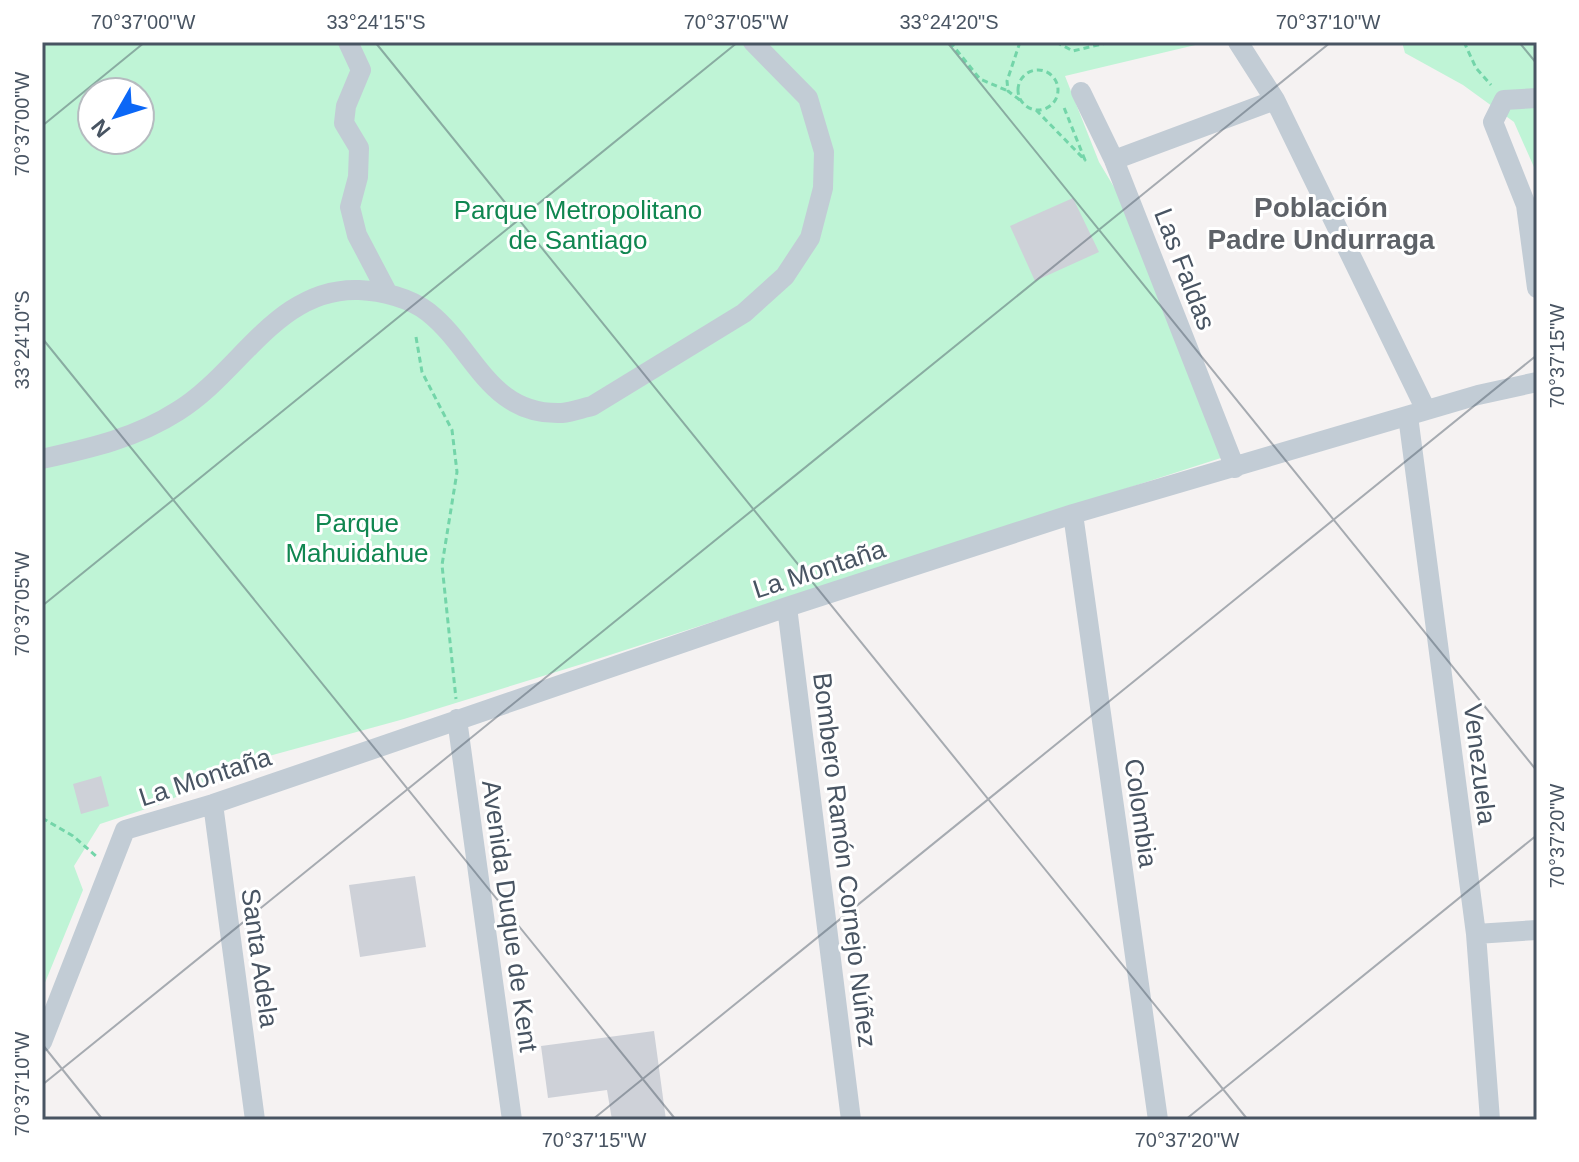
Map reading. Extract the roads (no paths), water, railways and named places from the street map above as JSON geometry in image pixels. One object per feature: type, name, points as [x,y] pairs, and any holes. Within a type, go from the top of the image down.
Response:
[{"type":"street","points":[[348,42],[361,70],[346,106],[344,123],[359,148],[358,177],[350,207],[357,235],[388,294]]},
{"type":"street","points":[[42,459],[128,438],[157,425],[182,409],[226,372],[265,329],[289,311],[324,294],[359,290],[388,294],[426,310],[443,325],[500,394],[530,410],[563,413],[592,406],[744,313],[785,276],[810,238],[823,188],[824,152],[808,98],[753,42]]},
{"type":"street","name":"Venezuela","points":[[1238,42],[1275,100],[1417,413],[1476,934],[1490,1120]]},
{"type":"street","name":"Las Faldas","points":[[1081,92],[1114,160],[1235,468]]},
{"type":"street","points":[[1537,98],[1504,100],[1493,122],[1526,205],[1537,288]]},
{"type":"street","points":[[1114,160],[1275,100]]},
{"type":"street","name":"La Montaña","points":[[42,1042],[125,830],[213,804],[787,607],[1073,514],[1417,413],[1537,382]]},
{"type":"street","name":"Colombia","points":[[1073,514],[1158,1120]]},
{"type":"street","name":"Bombero Ramón Cornejo Núñez","points":[[787,607],[851,1120]]},
{"type":"street","name":"Avenida Duque de Kent","points":[[457,719],[512,1120]]},
{"type":"street","name":"Santa Adela","points":[[213,804],[255,1120]]},
{"type":"street","points":[[1476,934],[1537,930]]},
{"type":"district","name":"Población Padre Undurraga","points":[[1321,223]]},
{"type":"park label","name":"Parque Metropolitano de Santiago","points":[[578,225]]},
{"type":"park label","name":"Parque Mahuidahue","points":[[357,538]]}]
